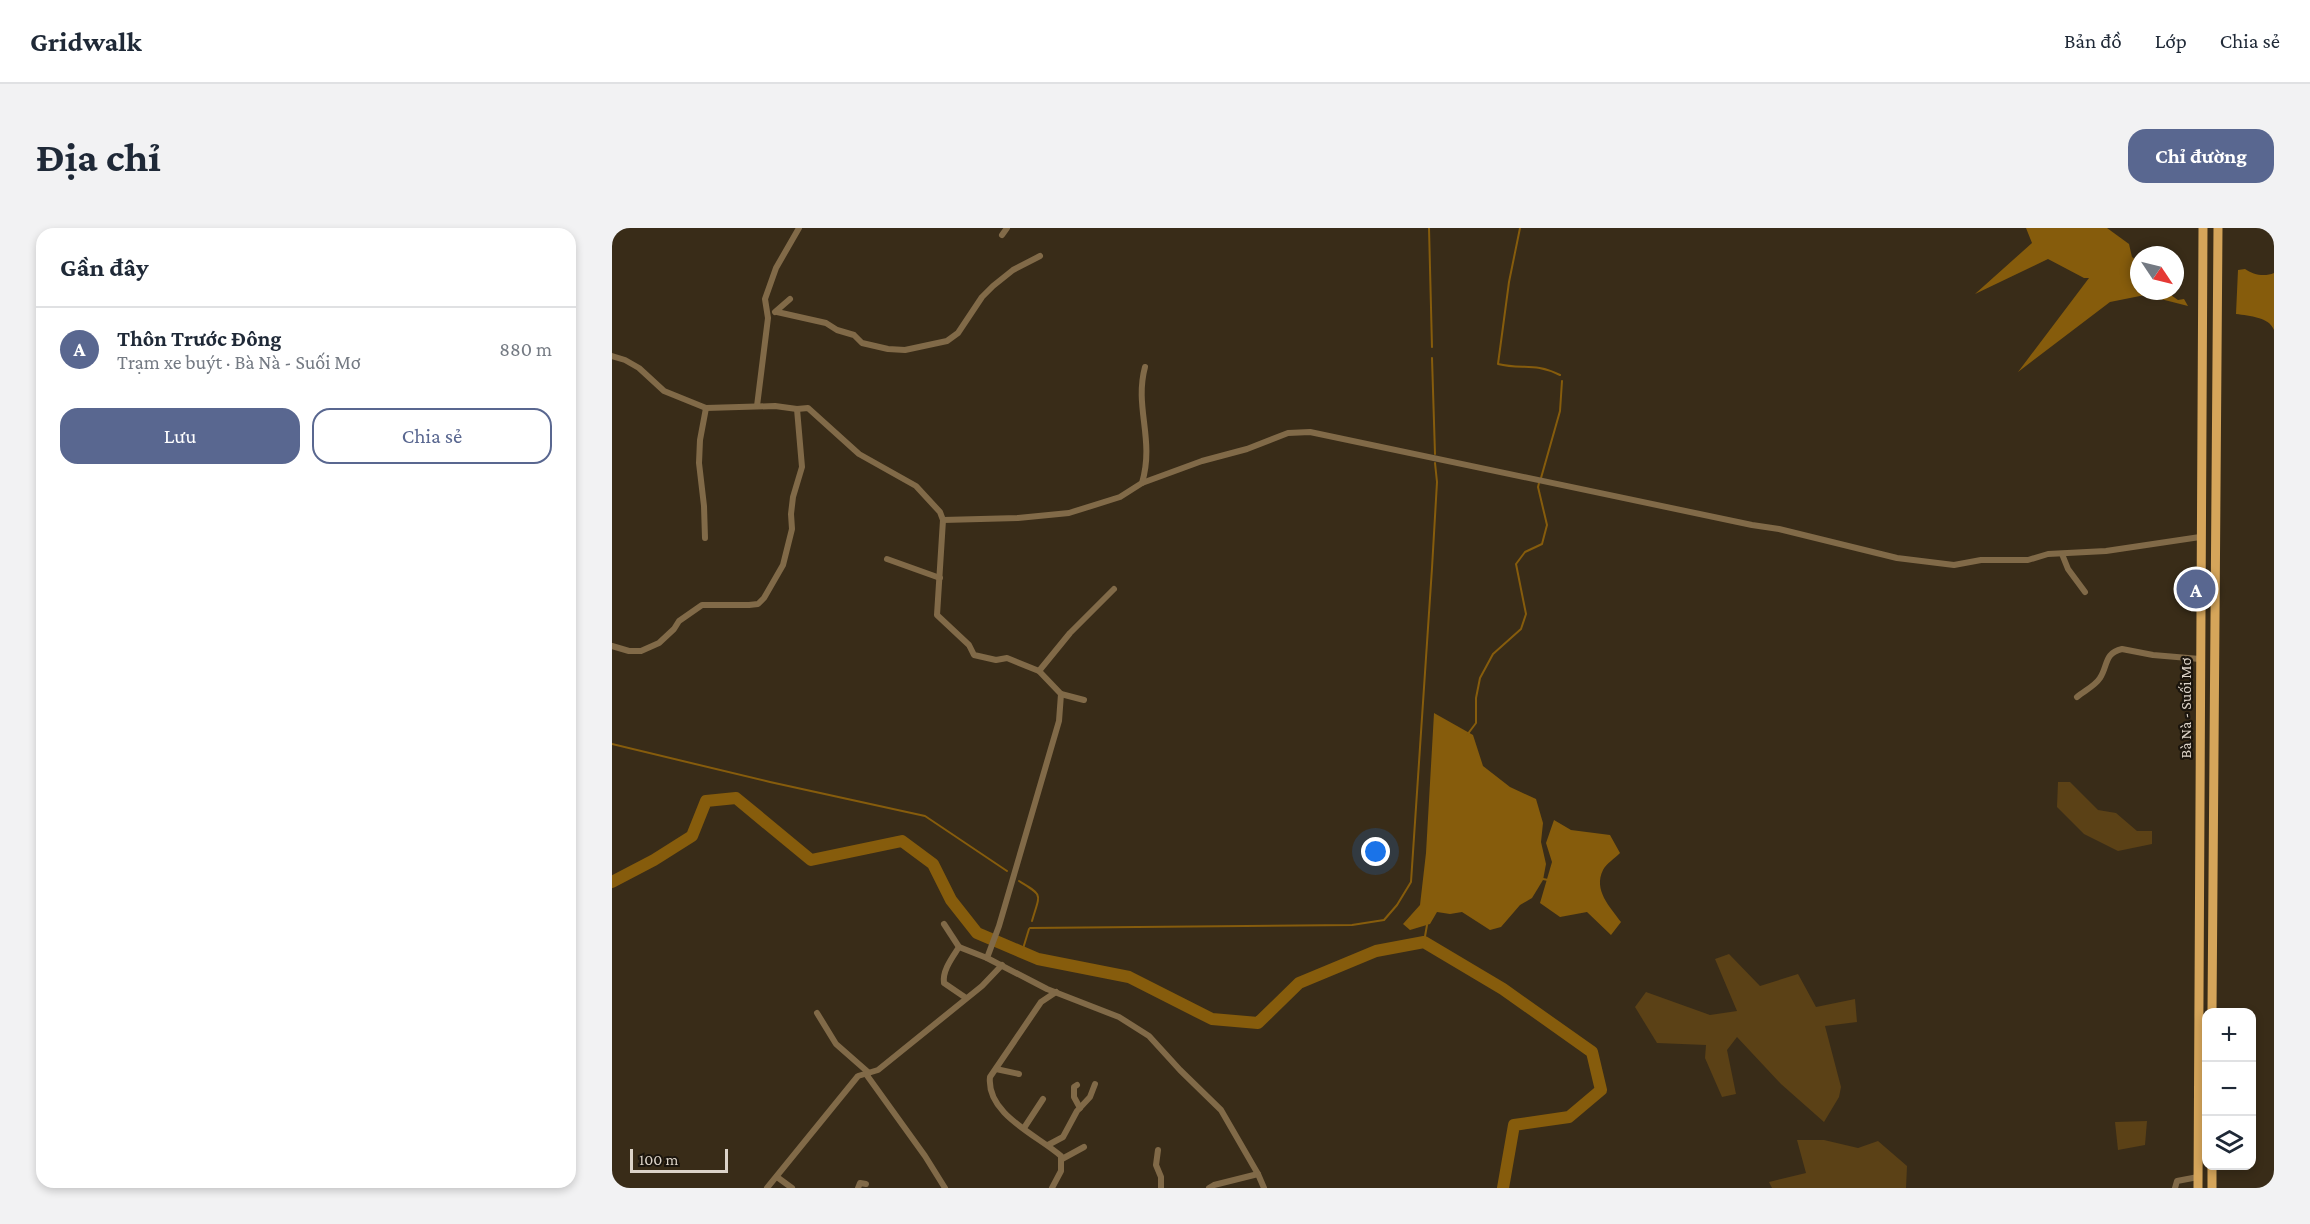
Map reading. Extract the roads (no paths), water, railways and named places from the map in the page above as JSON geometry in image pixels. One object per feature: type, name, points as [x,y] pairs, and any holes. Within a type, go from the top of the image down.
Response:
[{"type":"main road","name":"Bà Nà - Suối Mơ","points":[[2198,1188],[2203,228]]},
{"type":"main road","name":"Bà Nà - Suối Mơ","points":[[2212,1008],[2218,228]]},
{"type":"main road","points":[[2200,537],[2215,535]]},
{"type":"main road","points":[[2199,964],[2212,966]]},
{"type":"main road","points":[[2212,1170],[2212,1188]]},
{"type":"street","points":[[758,406],[767,314],[765,300],[772,277],[799,228]]},
{"type":"street","points":[[1002,235],[1007,228]]},
{"type":"street","points":[[767,314],[777,312],[826,323],[837,330],[854,335],[862,343],[905,350],[947,341],[958,333],[993,285],[1013,270],[1040,256]]},
{"type":"street","points":[[777,312],[790,299]]},
{"type":"street","points":[[612,356],[639,368],[664,391],[706,408],[758,406],[808,408],[860,454],[916,486],[935,506],[943,520],[937,615],[969,645],[974,655],[996,660],[1007,658],[1039,671],[1061,694],[1084,700]]},
{"type":"street","points":[[1142,483],[1148,455],[1141,393],[1145,367]]},
{"type":"street","points":[[705,538],[699,463],[700,440],[706,408]]},
{"type":"street","points":[[612,646],[629,651],[641,651],[659,644],[679,621],[702,605],[749,606],[758,604],[764,598],[783,565],[792,528],[793,497],[802,467],[797,409]]},
{"type":"street","points":[[943,520],[1018,518],[1070,513],[1120,497],[1142,483],[1202,461],[1247,449],[1288,433],[1301,432],[1322,434],[1779,529],[1897,558],[1954,565],[1981,560],[2028,560],[2048,554],[2106,551],[2200,537]]},
{"type":"street","points":[[2062,554],[2068,569],[2085,592]]},
{"type":"street","points":[[887,560],[940,578]]},
{"type":"street","points":[[1039,671],[1070,633],[1114,589]]},
{"type":"street","points":[[2077,697],[2096,683],[2102,675],[2109,655],[2116,650],[2200,659]]},
{"type":"street","points":[[987,958],[999,926],[1059,721],[1061,694]]},
{"type":"street","points":[[944,924],[959,948],[987,958],[1056,992],[1119,1017],[1149,1036],[1221,1110],[1264,1188]]},
{"type":"street","points":[[959,948],[943,977],[944,983],[966,998]]},
{"type":"street","points":[[768,1188],[858,1076],[878,1070],[966,998],[1002,965]]},
{"type":"street","points":[[1052,1188],[1061,1171],[1062,1159],[1048,1144],[1001,1112],[992,1096],[990,1077],[1041,1002],[1056,992]]},
{"type":"street","points":[[817,1013],[836,1044],[868,1074],[945,1188]]},
{"type":"street","points":[[996,1069],[1019,1074]]},
{"type":"street","points":[[1048,1144],[1063,1137],[1080,1108],[1090,1097],[1095,1084]]},
{"type":"street","points":[[1077,1085],[1073,1092],[1080,1108]]},
{"type":"street","points":[[1024,1128],[1043,1099]]},
{"type":"street","points":[[1062,1159],[1084,1147]]},
{"type":"street","points":[[1158,1150],[1156,1165],[1161,1177],[1161,1188]]},
{"type":"street","points":[[1209,1188],[1258,1174]]},
{"type":"street","points":[[777,1177],[792,1188]]},
{"type":"street","points":[[2175,1188],[2178,1181],[2198,1177]]},
{"type":"street","points":[[858,1188],[860,1183],[866,1184]]},
{"type":"waterway","points":[[1429,228],[1432,347]]},
{"type":"waterway","points":[[1520,228],[1509,282],[1498,364],[1535,367],[1560,375]]},
{"type":"waterway","points":[[1432,358],[1435,454]]},
{"type":"waterway","points":[[1541,478],[1560,411],[1562,381]]},
{"type":"waterway","points":[[1030,928],[1352,925],[1384,920],[1397,905],[1411,882],[1437,482],[1435,463]]},
{"type":"waterway","points":[[1467,735],[1476,723],[1476,698],[1480,678],[1493,654],[1521,629],[1526,614],[1516,564],[1525,552],[1542,544],[1547,525],[1539,483]]},
{"type":"waterway","points":[[612,744],[925,816],[1007,871]]},
{"type":"waterway","points":[[612,882],[654,860],[692,836],[706,801],[736,798],[811,860],[902,841],[933,864],[951,900],[977,933],[1038,959],[1129,977],[1212,1019],[1258,1023],[1299,983],[1376,951],[1424,942],[1503,989],[1592,1052],[1601,1090],[1569,1117],[1514,1125],[1503,1188]]},
{"type":"waterway","points":[[1543,879],[1548,880]]},
{"type":"waterway","points":[[1019,881],[1038,896],[1032,921]]},
{"type":"waterway","points":[[1424,942],[1427,925]]},
{"type":"waterway","points":[[1022,952],[1029,929]]},
{"type":"place","name":"Thôn Trước Đông","points":[[2196,589]]}]
